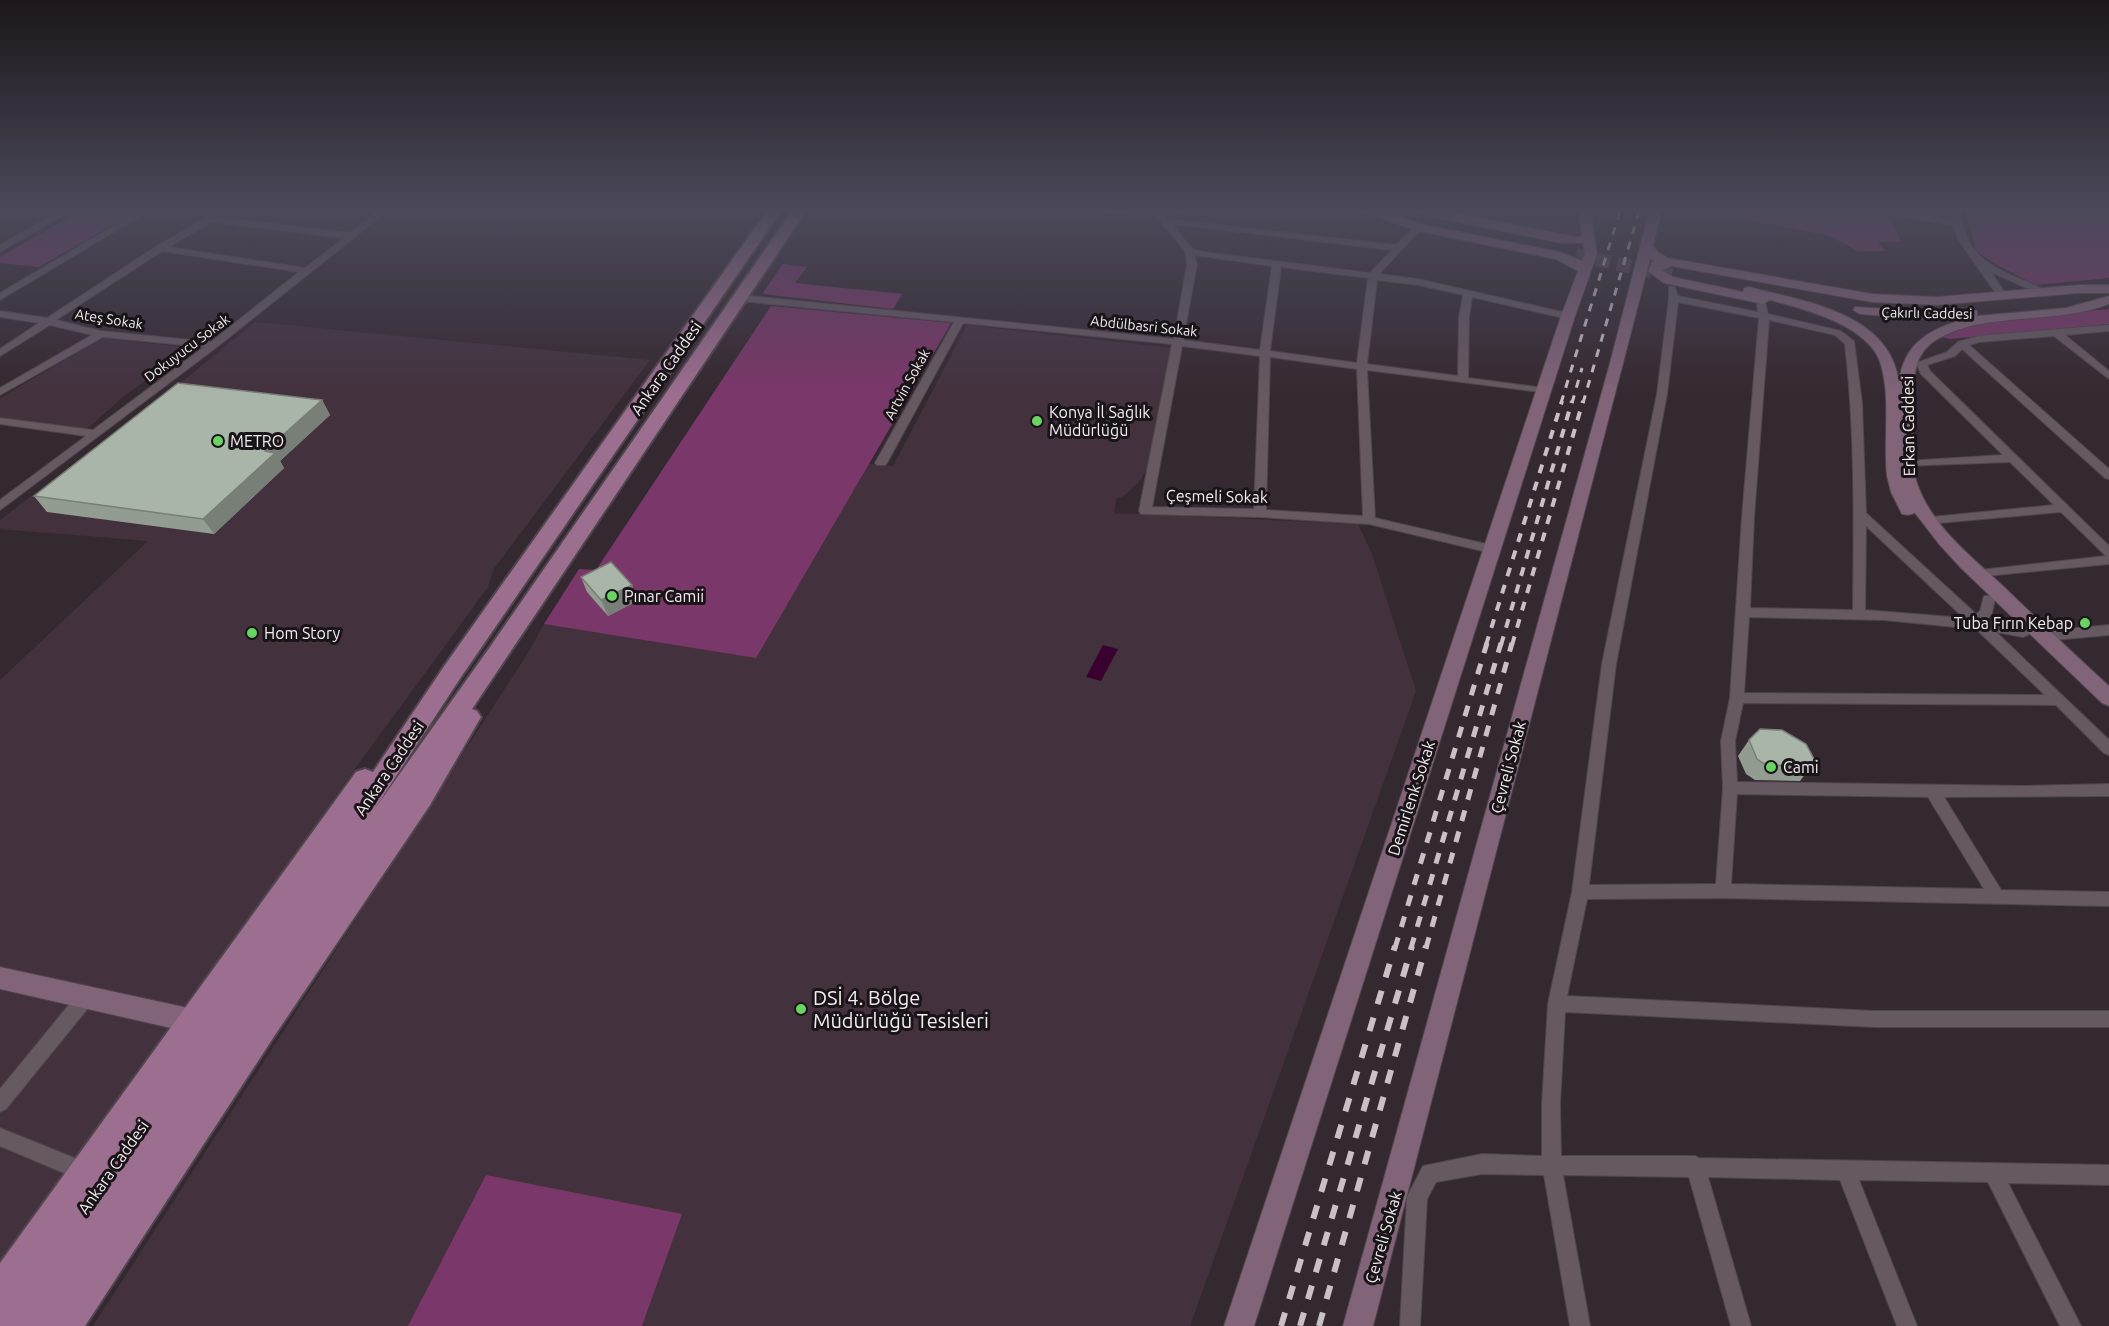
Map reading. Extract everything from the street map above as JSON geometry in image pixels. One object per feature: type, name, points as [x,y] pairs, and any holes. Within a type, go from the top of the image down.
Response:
[{"type":"main road","name":"Ankara Caddesi","points":[[0,1326],[325,863],[453,671],[733,270]]},
{"type":"main road","name":"Ankara Caddesi","points":[[28,1326],[498,653],[759,270]]},
{"type":"main road","name":"Demirlenk Sokak","points":[[1239,1326],[1544,391],[1568,316],[1578,270]]},
{"type":"main road","name":"Çevreli Sokak","points":[[1358,1326],[1404,1164],[1641,270]]},
{"type":"main road","points":[[1667,270],[1673,279],[1803,309],[1845,328],[1862,340],[1872,353],[1875,362],[1882,445],[1894,479]]},
{"type":"main road","points":[[1637,288],[1653,281],[1673,279],[1872,298],[1937,301],[2043,292],[2109,290]]},
{"type":"main road","name":"Çakırlı Caddesi","points":[[1673,279],[1915,309],[1974,307],[2109,290]]},
{"type":"main road","name":"Çakırlı Caddesi","points":[[1673,279],[1831,306],[1932,315],[1982,314],[2109,300]]},
{"type":"main road","name":"Erkan Caddesi","points":[[1749,291],[1833,316],[1864,333],[1883,352],[1889,372],[1894,479],[1908,509],[1928,536],[1989,599],[2109,712]]},
{"type":"main road","name":"Erkan Caddesi","points":[[2109,300],[2079,309],[1963,324],[1940,332],[1923,343],[1912,357],[1906,370],[1906,464],[1910,486],[1931,521],[1980,574],[2109,698]]},
{"type":"main road","points":[[65,1326],[265,1024],[421,798],[466,723],[498,653]]},
{"type":"main road","points":[[0,1292],[351,798],[453,671]]},
{"type":"main road","points":[[0,978],[193,1021]]},
{"type":"street","points":[[0,297],[46,270]]},
{"type":"street","points":[[0,353],[126,270]]},
{"type":"street","points":[[301,270],[308,271]]},
{"type":"street","name":"Çeşmeli Sokak","points":[[1191,270],[1145,512],[1260,513],[1369,520],[1491,549]]},
{"type":"street","points":[[1260,513],[1265,353],[1276,270]]},
{"type":"street","points":[[1328,270],[1373,275],[1468,293],[1568,316]]},
{"type":"street","points":[[1369,520],[1362,366],[1373,275],[1378,270]]},
{"type":"street","points":[[1985,270],[2002,296]]},
{"type":"street","points":[[1994,270],[2043,292]]},
{"type":"street","name":"Dokuyucu Sokak","points":[[0,506],[308,271]]},
{"type":"street","points":[[1580,1326],[1552,1164],[1551,1104],[1557,1004],[1580,891],[1609,664],[1662,394],[1673,279],[1764,317],[1838,333],[1850,343],[1857,403],[1860,514],[1859,614]]},
{"type":"street","points":[[1463,380],[1464,317],[1468,293]]},
{"type":"street","name":"Abdülbasri Sokak","points":[[740,298],[1178,342],[1544,391]]},
{"type":"street","points":[[1723,891],[1730,788],[1728,741],[1737,698],[1748,517],[1764,317],[1762,304]]},
{"type":"street","name":"Ateş Sokak","points":[[0,314],[47,321],[101,333],[213,345]]},
{"type":"street","name":"Artvin Sokak","points":[[881,463],[960,320]]},
{"type":"street","points":[[2109,328],[1978,339],[1962,344],[1951,354],[1921,363],[1925,372],[2109,553]]},
{"type":"street","points":[[2056,332],[2109,376]]},
{"type":"street","points":[[0,392],[101,333]]},
{"type":"street","points":[[1962,344],[2109,475]]},
{"type":"street","points":[[0,421],[96,434]]},
{"type":"street","points":[[1906,464],[2014,458]]},
{"type":"street","points":[[1931,521],[2065,508]]},
{"type":"street","points":[[1860,514],[2060,700],[2109,749]]},
{"type":"street","points":[[1980,574],[2109,560]]},
{"type":"street","points":[[1976,622],[1986,613],[1989,599]]},
{"type":"street","points":[[1743,612],[1859,614],[1976,622],[2024,632]]},
{"type":"street","points":[[2043,636],[2109,630]]},
{"type":"street","points":[[1737,698],[2060,700]]},
{"type":"street","points":[[1730,788],[1932,791],[2109,790]]},
{"type":"street","points":[[1932,791],[1997,897]]},
{"type":"street","points":[[1580,891],[1723,891],[2109,899]]},
{"type":"street","points":[[0,1103],[87,996]]},
{"type":"street","points":[[1557,1004],[1875,1019],[2109,1019]]},
{"type":"street","points":[[0,1137],[85,1172]]},
{"type":"street","points":[[1404,1164],[1430,1173],[1482,1164],[1552,1164],[2109,1176]]},
{"type":"street","points":[[1695,1166],[1741,1326]]},
{"type":"street","points":[[1845,1169],[1907,1326]]},
{"type":"street","points":[[1410,1326],[1417,1197],[1430,1173]]},
{"type":"street","points":[[1993,1173],[2072,1326]]},
{"type":"shaded area","points":[[779,270],[805,270],[795,283],[902,294],[893,309],[762,294]]},
{"type":"shaded area","points":[[2007,270],[2109,270],[2109,278],[2036,285]]},
{"type":"shaded area","name":"DSİ 4. Bölge Müdürlüğü Tesisleri","points":[[771,306],[951,323],[869,464],[893,466],[967,325],[1172,348],[1149,465],[1139,482],[1125,495],[1116,499],[1114,513],[1358,524],[1372,554],[1416,691],[1190,1326],[93,1326],[528,653],[544,624],[657,641]]},
{"type":"shaded area","points":[[771,306],[951,323],[756,658],[544,624],[579,569],[596,570]]},
{"type":"shaded area","points":[[2109,309],[2109,324],[1950,339],[1942,337],[1978,324],[1999,320]]},
{"type":"shaded area","points":[[255,322],[650,360],[493,570],[488,587],[354,770],[0,1273],[0,680],[148,541],[0,529],[0,520],[183,381]]},
{"type":"shaded area","points":[[103,338],[189,348],[123,397],[86,430],[0,418],[0,398]]},
{"type":"shaded area","points":[[1103,645],[1118,649],[1101,681],[1086,677]]},
{"type":"shaded area","points":[[486,1175],[682,1214],[642,1326],[408,1326]]},
{"type":"building","name":"METRO","points":[[178,383],[322,400],[265,451],[275,453],[203,519],[34,496]]},
{"type":"building","points":[[611,562],[632,585],[601,600],[581,577]]},
{"type":"building","points":[[1760,729],[1782,730],[1806,744],[1815,761],[1811,766],[1766,765],[1757,759],[1749,740]]},
{"type":"tunnel","points":[[1646,270],[1675,276]]},
{"type":"railway","points":[[1561,403],[1602,270]]},
{"type":"railway","points":[[1583,403],[1622,270]]},
{"type":"railway","points":[[1572,403],[1582,368]]},
{"type":"railway","points":[[1486,645],[1562,401]]},
{"type":"railway","points":[[1501,645],[1572,401]]},
{"type":"railway","points":[[1512,645],[1583,401]]},
{"type":"railway","points":[[1395,948],[1487,643]]},
{"type":"railway","points":[[1411,948],[1501,643]]},
{"type":"railway","points":[[1426,948],[1512,643]]},
{"type":"railway","points":[[1281,1326],[1395,946]]},
{"type":"railway","points":[[1300,1326],[1412,946]]},
{"type":"railway","points":[[1319,1326],[1426,946]]},
{"type":"place","name":"Konya İl Sağlık Müdürlüğü","points":[[1037,421]]},
{"type":"place","name":"METRO","points":[[218,441]]},
{"type":"place","name":"Pınar Camii","points":[[612,596]]},
{"type":"place","name":"Tuba Fırın Kebap","points":[[2085,623]]},
{"type":"place","name":"Hom Story","points":[[252,633]]},
{"type":"place","name":"Cami","points":[[1771,767]]},
{"type":"place","name":"DSİ 4. Bölge Müdürlüğü Tesisleri","points":[[801,1009]]}]
